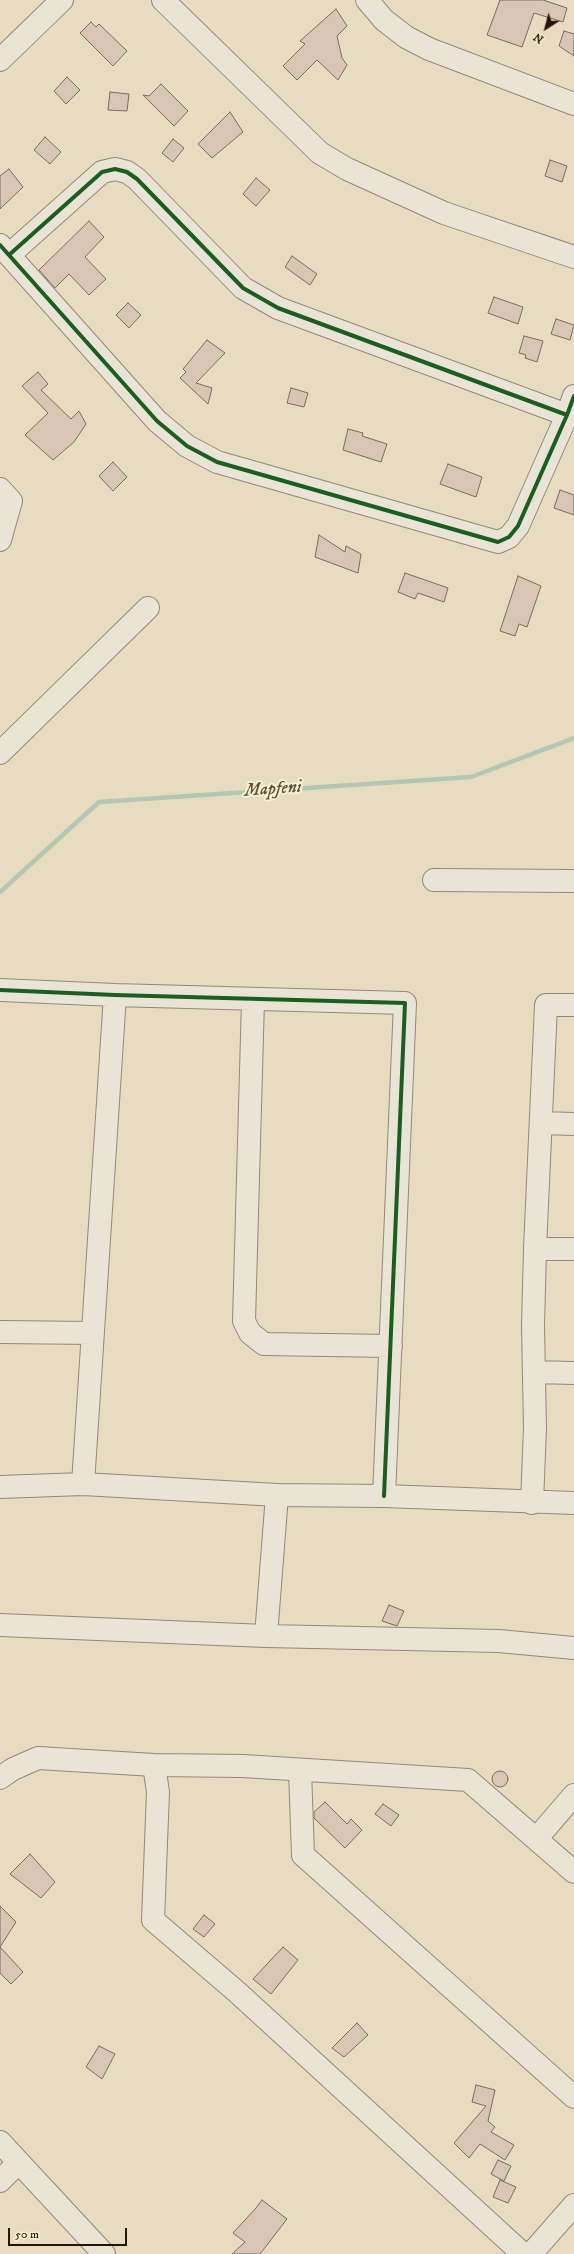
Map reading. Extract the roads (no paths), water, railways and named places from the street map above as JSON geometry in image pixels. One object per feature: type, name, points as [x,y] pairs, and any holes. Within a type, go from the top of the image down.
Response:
[{"type":"street","points":[[0,60],[62,0]]},
{"type":"street","points":[[163,0],[320,153],[347,170],[444,214],[574,257]]},
{"type":"street","points":[[367,0],[390,24],[406,37],[429,49],[574,104]]},
{"type":"street","points":[[115,169],[127,172],[137,178],[243,288],[278,308],[571,406],[518,526],[509,537],[498,542],[224,464],[186,446],[157,421],[4,250],[102,172],[115,169]]},
{"type":"street","points":[[0,489],[11,501],[0,540]]},
{"type":"street","points":[[0,753],[148,608]]},
{"type":"street","points":[[434,880],[574,881]]},
{"type":"street","points":[[0,990],[253,1000],[405,1003],[384,1496]]},
{"type":"street","points":[[83,1484],[115,995]]},
{"type":"street","points":[[253,1000],[244,1321],[250,1333],[264,1344],[391,1346]]},
{"type":"street","points":[[532,1503],[535,1428],[535,1249],[542,1123],[546,1005],[574,1005]]},
{"type":"street","points":[[542,1123],[574,1124]]},
{"type":"street","points":[[535,1249],[574,1249]]},
{"type":"street","points":[[0,1332],[92,1333]]},
{"type":"street","points":[[534,1372],[574,1373]]},
{"type":"street","points":[[0,1487],[83,1484],[277,1495],[384,1496],[532,1503],[574,1503]]},
{"type":"street","points":[[266,1636],[277,1495]]},
{"type":"street","points":[[0,1625],[266,1636],[499,1642],[574,1648]]},
{"type":"street","points":[[0,1778],[13,1769],[38,1758],[154,1765],[243,1766],[468,1780],[537,1838],[574,1872]]},
{"type":"street","points":[[154,1765],[158,1792],[153,1920],[242,1997],[523,2254]]},
{"type":"street","points":[[300,1770],[303,1855],[574,2097]]},
{"type":"street","points":[[537,1838],[574,1795]]},
{"type":"street","points":[[0,2142],[104,2254]]},
{"type":"street","points":[[0,2181],[18,2163]]},
{"type":"street","points":[[531,2254],[574,2205]]},
{"type":"waterway","name":"Mapfeni","points":[[0,892],[99,802],[471,777],[574,738]]}]
